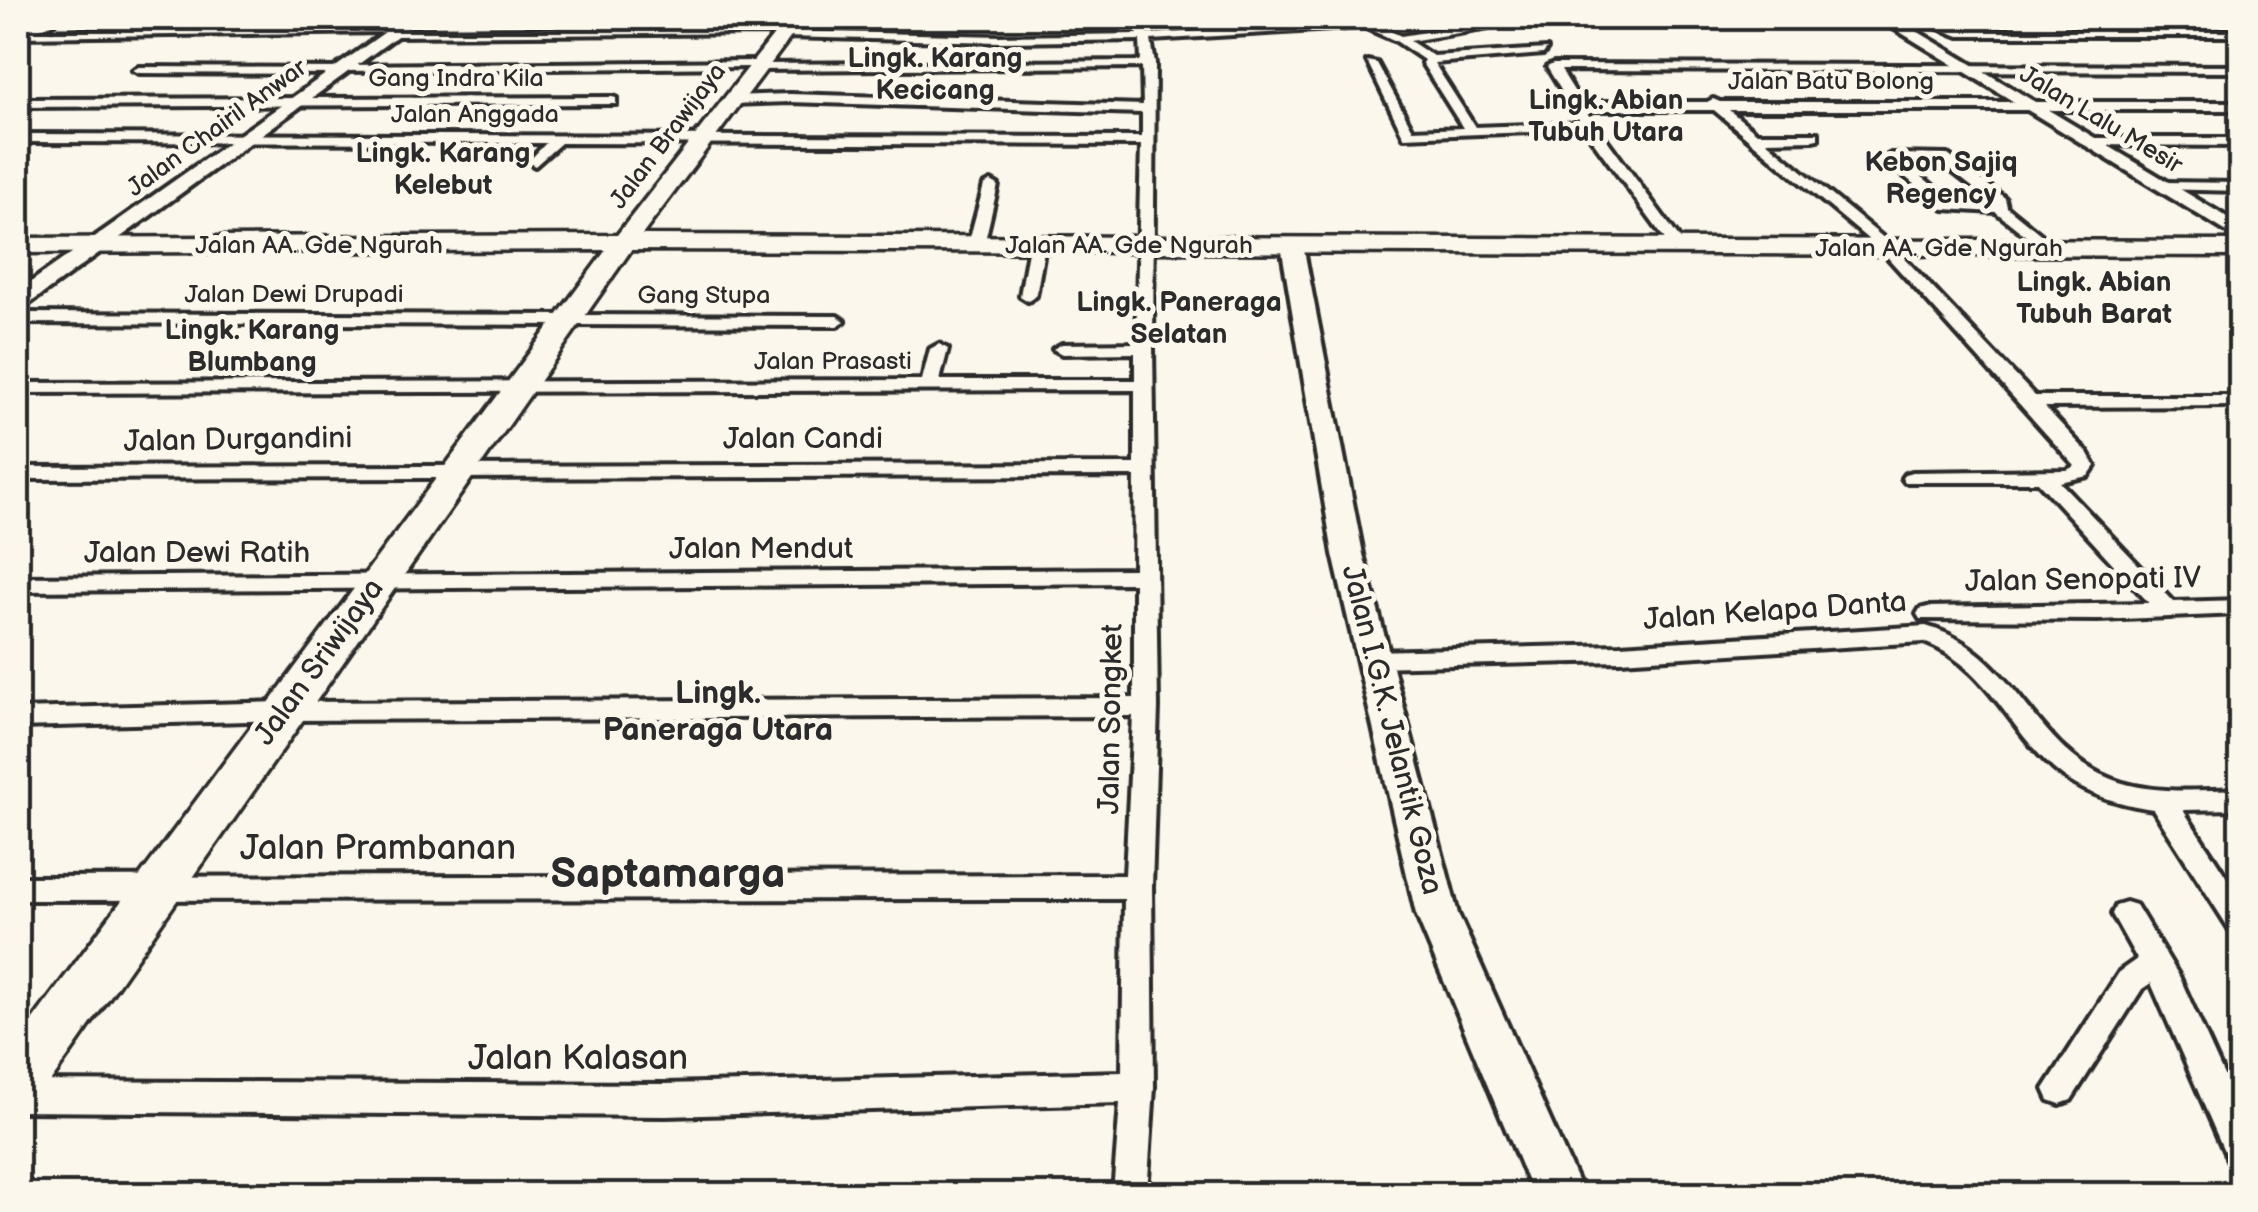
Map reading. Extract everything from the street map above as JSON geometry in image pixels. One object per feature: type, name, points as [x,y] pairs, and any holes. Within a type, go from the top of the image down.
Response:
[{"type":"main road","name":"Jalan Brawijaya","points":[[624,242],[788,27]]},
{"type":"main road","name":"Jalan AA. Gde Ngurah","points":[[18,245],[624,242],[2240,249]]},
{"type":"main road","name":"Jalan Sriwijaya","points":[[18,1083],[624,242]]},
{"type":"street","points":[[18,35],[55,18]]},
{"type":"street","name":"Jalan Songket","points":[[1130,1194],[1138,1087],[1138,887],[1146,706],[1144,348],[1149,64],[1144,37],[1134,18]]},
{"type":"street","points":[[18,35],[402,26],[788,27],[1000,39],[1144,37],[1280,24],[1365,24],[1429,18]]},
{"type":"street","points":[[1889,20],[1928,21],[1959,33],[2240,33]]},
{"type":"street","name":"Jalan Lalu Mesir","points":[[1889,20],[2240,234]]},
{"type":"street","points":[[1400,39],[1509,21],[1660,22]]},
{"type":"street","points":[[1509,21],[1543,52],[1588,126],[1677,246]]},
{"type":"street","points":[[1365,24],[1400,39],[1431,60],[1543,52]]},
{"type":"street","name":"Jalan Chairil Anwar","points":[[18,301],[402,26]]},
{"type":"street","points":[[1431,60],[1428,62],[1470,129]]},
{"type":"street","points":[[1371,63],[1409,134],[1588,126]]},
{"type":"street","points":[[140,70],[1149,64]]},
{"type":"street","points":[[1552,67],[2240,69]]},
{"type":"street","points":[[730,100],[860,100],[1146,110]]},
{"type":"street","name":"Gang Indra Kila","points":[[18,103],[612,101]]},
{"type":"street","points":[[1713,103],[1886,247],[2033,402],[2084,463],[2082,472],[2074,476],[1912,478]]},
{"type":"street","name":"Jalan Batu Bolong","points":[[1576,104],[2240,106]]},
{"type":"street","points":[[1527,109],[1541,128]]},
{"type":"street","points":[[1753,137],[1813,136]]},
{"type":"street","points":[[534,162],[560,137]]},
{"type":"street","name":"Jalan Anggada","points":[[18,138],[1146,142]]},
{"type":"street","points":[[2089,142],[2240,142]]},
{"type":"street","points":[[2000,208],[2000,201],[1946,159],[1890,159],[1949,206],[2000,208],[2051,249]]},
{"type":"street","points":[[976,245],[991,185]]},
{"type":"street","points":[[2163,186],[2240,187]]},
{"type":"street","points":[[1028,296],[1037,245]]},
{"type":"street","name":"Jalan I.G.K. Jelantik Goza","points":[[1292,245],[1348,554],[1437,914],[1558,1194]]},
{"type":"street","name":"Jalan Dewi Drupadi","points":[[18,318],[571,320]]},
{"type":"street","name":"Gang Stupa","points":[[571,320],[837,321]]},
{"type":"street","points":[[1062,350],[1144,348]]},
{"type":"street","points":[[930,386],[939,349]]},
{"type":"street","name":"Jalan Prasasti","points":[[18,388],[1145,385]]},
{"type":"street","points":[[2033,402],[2240,400]]},
{"type":"street","name":"Jalan Candi","points":[[460,469],[1146,470]]},
{"type":"street","name":"Jalan Durgandini","points":[[18,473],[460,469]]},
{"type":"street","points":[[2044,477],[2167,610]]},
{"type":"street","name":"Jalan Mendut","points":[[377,582],[1146,576]]},
{"type":"street","name":"Jalan Dewi Ratih","points":[[18,584],[377,582]]},
{"type":"street","name":"Jalan Senopati IV","points":[[1928,614],[2240,607]]},
{"type":"street","name":"Jalan Kelapa Danta","points":[[1372,659],[1638,652],[1926,634],[1949,641],[1981,667],[2064,763],[2106,786],[2163,802],[2240,798]]},
{"type":"street","points":[[18,718],[284,711],[1146,706]]},
{"type":"street","points":[[2163,802],[2240,922]]},
{"type":"street","name":"Jalan Prambanan","points":[[18,888],[1138,887]]},
{"type":"street","points":[[2126,914],[2168,984],[2240,1148]]},
{"type":"street","points":[[2060,1089],[2130,980],[2154,962]]},
{"type":"street","name":"Jalan Kalasan","points":[[18,1096],[666,1100],[1138,1087]]},
{"type":"district","name":"Lingk. Karang Kecicang","points":[[935,74]]},
{"type":"district","name":"Lingk. Abian Tubuh Utara","points":[[1606,116]]},
{"type":"district","name":"Lingk. Karang Kelebut","points":[[443,169]]},
{"type":"district","name":"Kebon Sajiq Regency","points":[[1941,178]]},
{"type":"district","name":"Lingk. Abian Tubuh Barat","points":[[2094,298]]},
{"type":"district","name":"Lingk. Paneraga Selatan","points":[[1179,318]]},
{"type":"district","name":"Lingk. Karang Blumbang","points":[[252,346]]},
{"type":"district","name":"Lingk. Paneraga Utara","points":[[718,712]]},
{"type":"district","name":"Saptamarga","points":[[668,874]]}]
